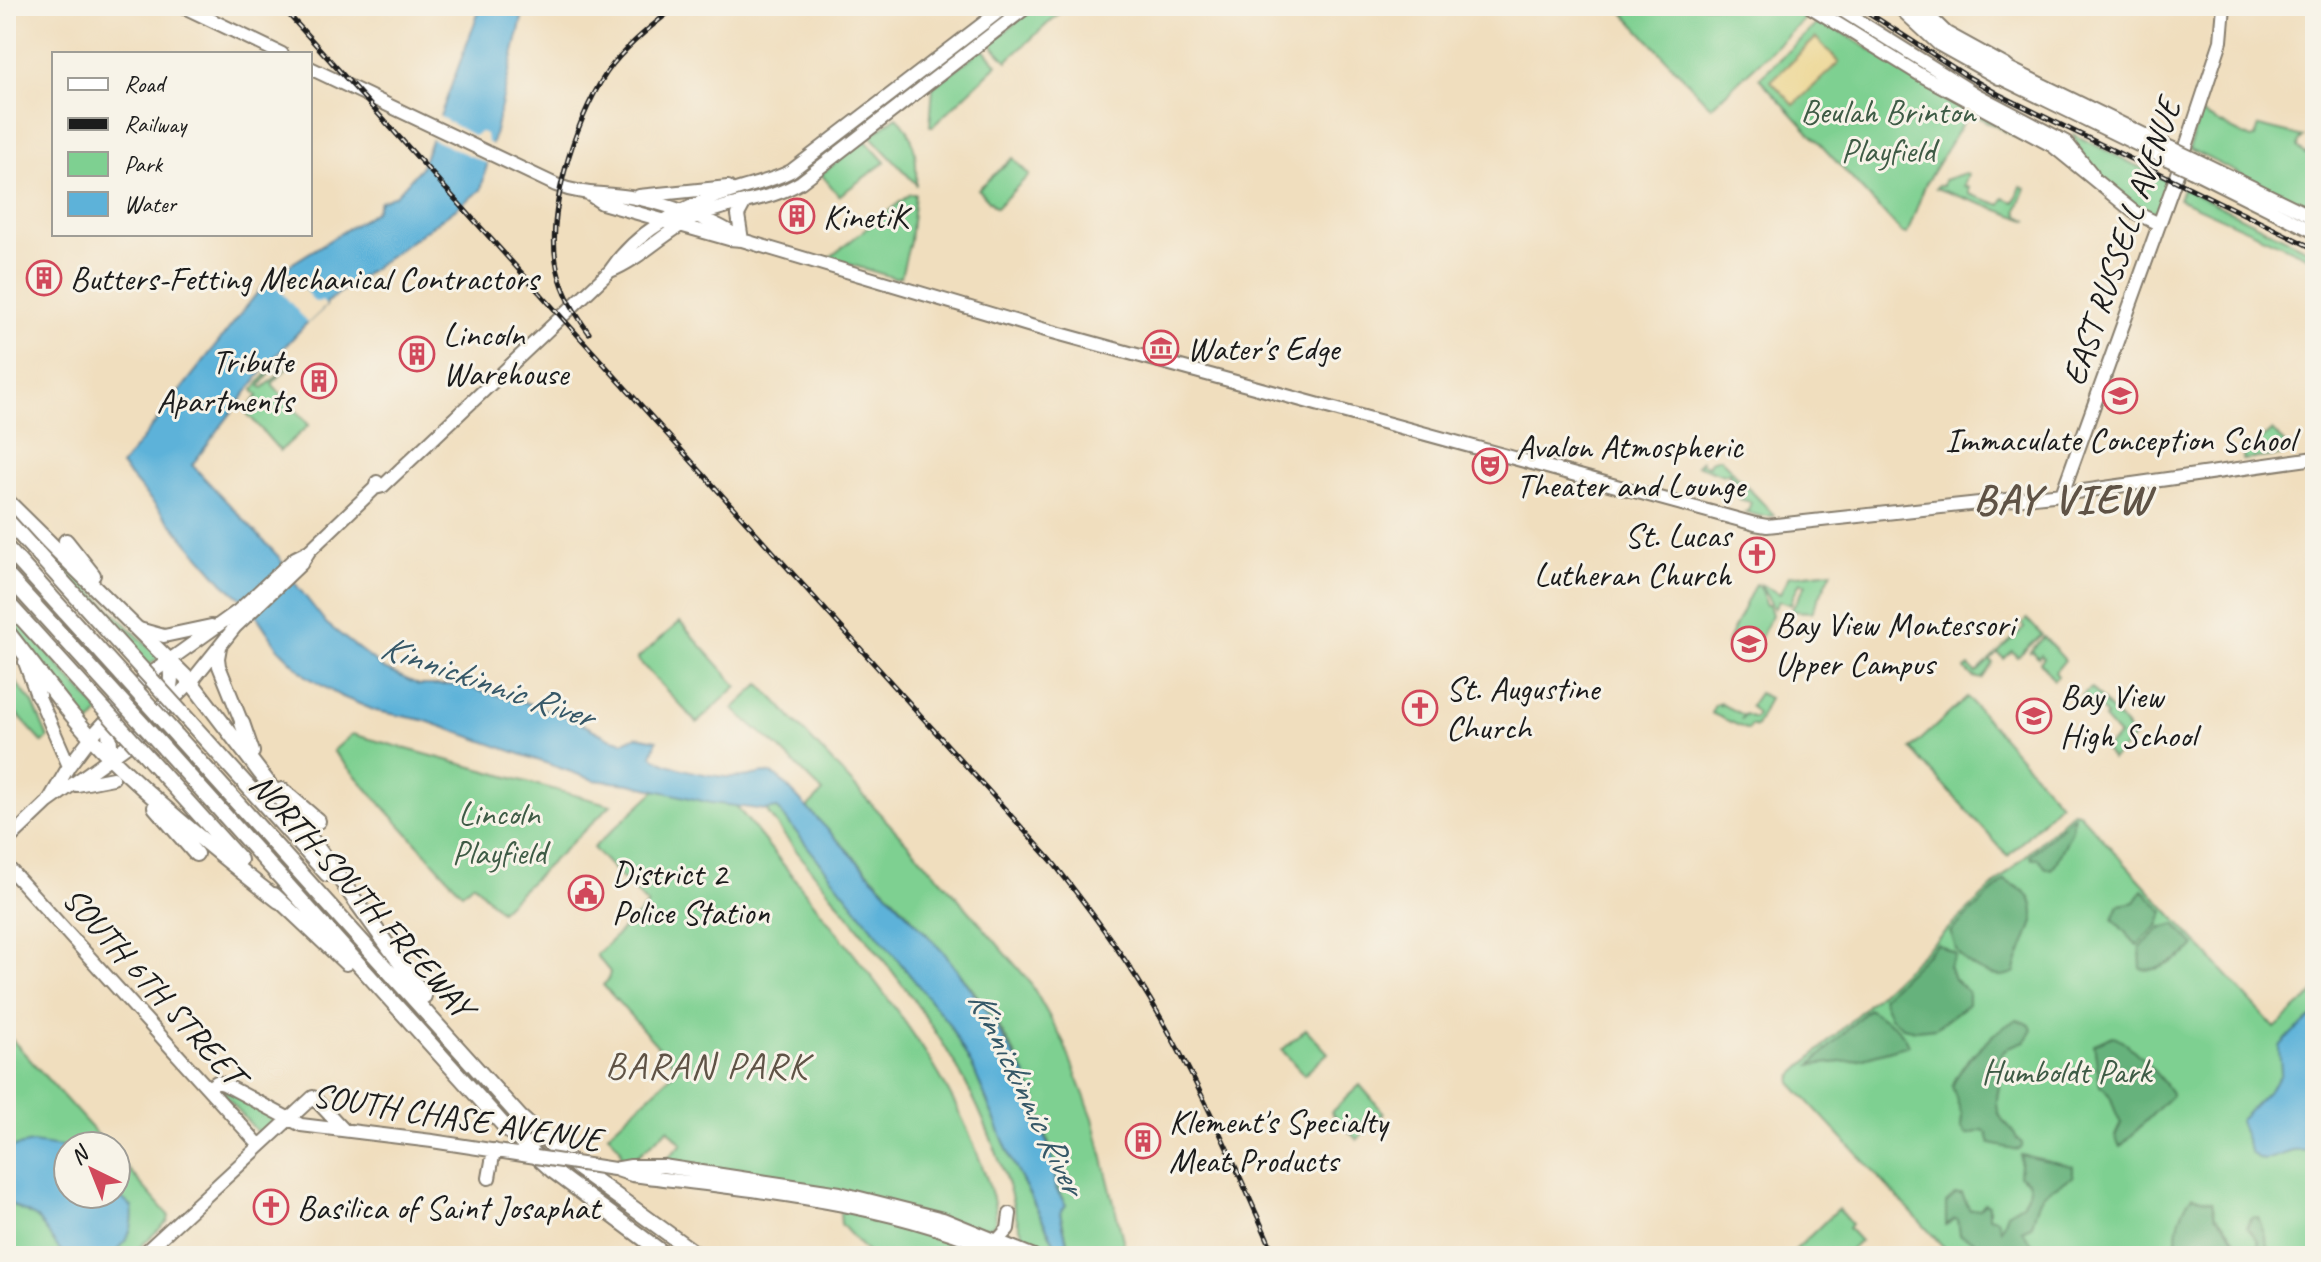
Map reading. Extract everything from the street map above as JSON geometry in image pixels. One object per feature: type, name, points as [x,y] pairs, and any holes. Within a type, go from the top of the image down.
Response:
[{"type":"highway","points":[[1899,6],[1940,44],[2003,72]]},
{"type":"highway","points":[[1918,6],[1946,34],[2003,72]]},
{"type":"highway","points":[[6,500],[191,682],[268,781],[426,999],[430,1015]]},
{"type":"highway","points":[[6,519],[359,910]]},
{"type":"highway","points":[[66,541],[112,602]]},
{"type":"highway","name":"NORTH-SOUTH FREEWAY","points":[[6,547],[520,1117],[578,1168],[699,1256]]},
{"type":"highway","name":"NORTH-SOUTH FREEWAY","points":[[6,574],[507,1129],[542,1160],[667,1256]]},
{"type":"highway","points":[[6,601],[279,901]]},
{"type":"highway","points":[[6,631],[111,758],[279,901],[410,1024]]},
{"type":"highway","points":[[22,650],[38,695]]},
{"type":"highway","points":[[162,712],[172,678],[169,660]]},
{"type":"highway","points":[[111,758],[109,731],[117,706]]},
{"type":"highway","points":[[242,723],[247,742],[268,781],[318,821]]},
{"type":"highway","points":[[113,778],[132,778],[196,854]]},
{"type":"main road","points":[[182,6],[278,52]]},
{"type":"main road","points":[[590,195],[602,203],[665,220],[696,217],[790,189],[1006,6]]},
{"type":"main road","points":[[312,69],[556,185],[590,195],[632,197],[744,187],[771,181],[812,156],[1028,6]]},
{"type":"main road","points":[[1809,6],[1868,35],[1975,99],[2066,142],[2096,180],[2134,212],[2159,224]]},
{"type":"main road","points":[[1835,6],[1868,35]]},
{"type":"main road","name":"EAST RUSSELL AVENUE","points":[[2062,494],[2221,41],[2224,6]]},
{"type":"main road","points":[[2003,72],[2192,165],[2315,218]]},
{"type":"main road","points":[[2192,165],[2315,232]]},
{"type":"main road","points":[[771,181],[779,188],[790,189]]},
{"type":"main road","points":[[610,271],[626,265],[680,218],[744,187]]},
{"type":"main road","points":[[632,197],[729,239],[742,240],[1028,325],[1767,526],[2062,494],[2315,458]]},
{"type":"main road","points":[[742,240],[738,215],[745,202]]},
{"type":"main road","points":[[626,209],[638,222],[640,233],[637,240]]},
{"type":"main road","points":[[696,217],[742,240]]},
{"type":"main road","points":[[6,842],[48,802],[111,758],[162,712],[191,682],[242,614],[375,488],[378,480],[479,395],[610,271],[619,257],[637,240],[665,220]]},
{"type":"main road","points":[[139,629],[164,636],[200,630],[242,614]]},
{"type":"main road","points":[[48,802],[69,766],[117,706],[146,677],[226,621]]},
{"type":"main road","points":[[222,643],[219,666],[242,723]]},
{"type":"main road","points":[[38,695],[69,766]]},
{"type":"main road","points":[[74,785],[113,778]]},
{"type":"main road","name":"SOUTH 6TH STREET","points":[[6,865],[260,1146]]},
{"type":"main road","name":"SOUTH CHASE AVENUE","points":[[208,1088],[217,1082],[224,1084],[301,1125],[509,1152],[614,1169],[632,1175],[875,1212],[1034,1256]]},
{"type":"main road","points":[[141,1256],[313,1097],[344,1130]]},
{"type":"main road","points":[[489,1178],[494,1150]]},
{"type":"main road","points":[[994,1244],[1008,1229],[1010,1214]]},
{"type":"main road","name":"SOUTH CHASE AVENUE","points":[[994,1244],[1008,1256]]},
{"type":"green space","points":[[1037,6],[1067,6],[1007,61],[993,46],[993,41]]},
{"type":"green space","points":[[1617,6],[1799,6],[1808,14],[1711,107]]},
{"type":"green space","name":"Beulah Brinton Playfield","points":[[1824,21],[1937,91],[2024,137],[2023,141],[1969,112],[1926,183],[1907,234],[1902,233],[1759,78],[1818,23]]},
{"type":"green space","points":[[981,50],[986,51],[997,64],[995,67],[930,126],[933,87]]},
{"type":"green space","points":[[2200,113],[2251,139],[2255,138],[2259,126],[2304,137],[2298,148],[2306,154],[2313,151],[2315,137],[2315,211],[2189,149]]},
{"type":"green space","points":[[897,117],[912,139],[916,184],[871,135]]},
{"type":"green space","points":[[2073,134],[2169,182],[2157,211],[2147,211],[2121,196],[2084,156]]},
{"type":"green space","points":[[865,140],[885,162],[839,196],[821,174]]},
{"type":"green space","points":[[1013,158],[1029,175],[996,208],[978,189]]},
{"type":"green space","points":[[1968,174],[1964,186],[1969,188],[1969,194],[2001,205],[2004,198],[2015,202],[2021,186],[2026,188],[2017,211],[2029,221],[1936,188],[1943,186],[1944,180]]},
{"type":"green space","points":[[2183,188],[2315,253],[2315,260],[2179,199]]},
{"type":"green space","points":[[910,194],[915,194],[910,241],[901,276],[895,278],[829,258]]},
{"type":"green space","points":[[280,358],[260,386],[263,388],[290,365],[272,384],[309,425],[280,451],[245,411],[258,396],[253,390]]},
{"type":"green space","points":[[2272,430],[2291,450],[2290,454],[2243,460],[2243,456]]},
{"type":"green space","points":[[1720,458],[1774,516],[1745,512],[1751,502],[1739,499],[1741,490],[1732,487],[1735,479],[1729,477],[1730,472],[1723,475],[1697,465],[1702,460],[1701,463],[1709,466],[1710,461]]},
{"type":"green space","points":[[6,505],[159,657],[146,668],[6,513]]},
{"type":"green space","points":[[1832,571],[1812,612],[1791,611],[1806,584],[1800,582],[1791,605],[1779,601],[1774,609],[1760,584],[1780,594],[1789,576]]},
{"type":"green space","points":[[1755,584],[1762,591],[1765,605],[1769,605],[1772,615],[1753,653],[1743,652],[1726,645]]},
{"type":"green space","points":[[6,607],[100,712],[87,727],[6,623]]},
{"type":"green space","points":[[2027,619],[2042,635],[2017,657],[2012,651],[2004,659],[1998,653],[1990,660],[1993,663],[1982,679],[1973,677],[1965,669],[1969,666],[1976,673],[2024,628],[2022,624]]},
{"type":"green space","points":[[680,622],[737,686],[697,723],[637,659]]},
{"type":"green space","points":[[2044,637],[2065,660],[2055,672],[2058,676],[2054,680],[2040,662],[2044,658],[2041,655],[2038,658],[2032,651],[2029,653]]},
{"type":"green space","points":[[6,671],[33,703],[48,738],[43,743],[6,702]]},
{"type":"green space","points":[[760,684],[958,898],[1030,982],[1063,1041],[1093,1118],[1127,1256],[1071,1256],[1060,1213],[1066,1205],[1057,1186],[1042,1121],[1027,1078],[1007,1040],[957,969],[928,935],[807,808],[823,792],[778,747],[733,709]]},
{"type":"green space","points":[[2091,688],[2135,737],[2112,759],[2104,749],[2119,736],[2092,699],[2088,702],[2082,695]]},
{"type":"green space","points":[[1759,693],[1769,698],[1756,727],[1751,725],[1748,730],[1711,713],[1720,703],[1719,707],[1721,704],[1743,715],[1741,720],[1745,714],[1754,718],[1757,714],[1750,706]]},
{"type":"green space","points":[[1967,697],[2060,803],[2008,856],[1911,749]]},
{"type":"green space","name":"Lincoln Playfield","points":[[352,734],[611,805],[500,911],[473,883],[462,893],[333,751]]},
{"type":"green space","name":"BARAN PARK","points":[[656,790],[736,806],[867,971],[923,1049],[955,1104],[991,1193],[996,1216],[991,1227],[980,1228],[663,1162],[682,1144],[668,1129],[631,1162],[622,1160],[620,1148],[608,1134],[678,1069],[603,985],[610,972],[596,955],[648,905],[593,848]]},
{"type":"green space","points":[[777,808],[949,1024],[974,1070],[1012,1161],[1053,1240],[1058,1256],[1037,1250],[1023,1234],[991,1138],[959,1071],[914,1000],[766,810]]},
{"type":"green space","name":"Humboldt Park","points":[[2072,812],[2079,813],[2275,1028],[2315,992],[2315,1256],[1952,1256],[1791,1083],[1792,1076]]},
{"type":"green space","points":[[2074,815],[2072,830],[2055,865],[2051,869],[2046,868],[2038,858],[2032,859],[2030,856]]},
{"type":"green space","points":[[2005,880],[2027,894],[2034,912],[2015,972],[2000,976],[1983,972],[1968,963],[1957,951],[1950,932]]},
{"type":"green space","points":[[2143,890],[2164,912],[2158,926],[2137,945],[2113,919],[2119,905],[2135,902]]},
{"type":"green space","points":[[2175,924],[2195,946],[2170,964],[2141,969],[2140,947],[2160,929]]},
{"type":"green space","points":[[1937,944],[1956,954],[1949,966],[1954,979],[1968,992],[1968,1004],[1936,1028],[1916,1030],[1903,1027],[1890,1017],[1882,997]]},
{"type":"green space","points":[[1868,1009],[1897,1028],[1909,1045],[1853,1061],[1811,1065]]},
{"type":"green space","points":[[2017,1019],[2030,1025],[2032,1030],[2025,1041],[2008,1047],[1996,1060],[2000,1069],[2006,1069],[1999,1087],[1997,1107],[2002,1119],[2022,1143],[2019,1150],[1990,1144],[1983,1130],[1967,1135],[1961,1127],[1962,1116],[1952,1086],[1979,1048]]},
{"type":"green space","points":[[1306,1029],[1328,1053],[1304,1075],[1282,1050]]},
{"type":"green space","points":[[6,1033],[94,1130],[52,1130],[52,1210],[132,1210],[132,1173],[169,1216],[168,1221],[130,1256],[6,1256]]},
{"type":"green space","points":[[2113,1036],[2154,1071],[2172,1095],[2120,1147],[2115,1136],[2121,1123],[2109,1094],[2100,1086],[2094,1044]]},
{"type":"green space","points":[[1360,1085],[1384,1113],[1357,1140],[1331,1112]]},
{"type":"green space","points":[[217,1086],[279,1118],[259,1134]]},
{"type":"green space","points":[[2021,1155],[2073,1166],[2073,1176],[2043,1195],[2031,1226],[2022,1230],[2033,1245],[2031,1256],[1984,1256],[1984,1250],[1960,1235],[1958,1220],[1946,1225],[1946,1203],[1956,1194],[1962,1194],[1970,1210],[1980,1209],[1985,1203],[1989,1205],[1989,1217],[1997,1219],[2001,1229],[2007,1213],[2022,1204],[2030,1188],[2028,1181],[2019,1175]]},
{"type":"green space","points":[[2192,1196],[2212,1202],[2215,1216],[2237,1241],[2248,1247],[2256,1248],[2259,1242],[2247,1227],[2251,1218],[2258,1217],[2272,1256],[2179,1256],[2178,1225]]},
{"type":"green space","points":[[1838,1209],[1851,1224],[1848,1228],[1860,1241],[1844,1256],[1789,1256]]},
{"type":"green space","points":[[844,1210],[923,1230],[992,1256],[870,1256],[841,1224],[840,1213]]},
{"type":"sand","points":[[1816,38],[1839,62],[1794,105],[1771,81]]},
{"type":"water","name":"Kinnickinnic River","points":[[481,6],[525,6],[481,190],[327,302],[265,368],[192,465],[279,557],[327,624],[384,669],[419,685],[457,685],[521,701],[569,717],[609,738],[624,742],[637,736],[657,740],[652,756],[683,769],[721,776],[742,777],[764,773],[778,777],[946,955],[993,1021],[1027,1078],[1054,1165],[1056,1189],[1066,1205],[1060,1213],[1070,1256],[1058,1256],[1053,1240],[1012,1161],[974,1070],[949,1024],[777,808],[766,810],[711,803],[630,784],[594,780],[423,720],[376,711],[340,696],[306,676],[279,649],[250,606],[223,583],[121,466],[269,278],[376,211],[380,201],[396,195],[421,167]]},
{"type":"water","points":[[2315,1015],[2315,1076],[2308,1097],[2310,1113],[2315,1113],[2315,1150],[2293,1151],[2259,1159],[2251,1153],[2239,1121],[2279,1077],[2279,1047]]},
{"type":"water","points":[[32,1143],[52,1146],[52,1210],[132,1210],[129,1233],[113,1255],[66,1254],[37,1218],[12,1205],[6,1196],[9,1151]]},
{"type":"pier","points":[[437,115],[474,136],[481,132],[486,134],[487,142],[495,146],[491,165],[427,137]]},
{"type":"pier","points":[[282,264],[315,302],[322,301],[326,306],[308,323],[267,276]]},
{"type":"railway","points":[[281,6],[1051,860],[1110,938],[1162,1020],[1207,1107],[1275,1256]]},
{"type":"railway","points":[[589,333],[568,299],[556,261],[556,213],[568,158],[588,105],[613,64],[635,40],[677,6]]},
{"type":"railway","points":[[1858,6],[1998,94],[2315,249]]},
{"type":"place","name":"KinetiK","points":[[797,216]]},
{"type":"place","name":"Butters-Fetting Mechanical Contractors","points":[[44,278]]},
{"type":"place","name":"Water's Edge","points":[[1161,348]]},
{"type":"place","name":"Lincoln Warehouse","points":[[417,354]]},
{"type":"place","name":"Tribute Apartments","points":[[319,381]]},
{"type":"place","name":"Immaculate Conception School","points":[[2120,396]]},
{"type":"place","name":"Avalon Atmospheric Theater and Lounge","points":[[1490,466]]},
{"type":"place","name":"St. Lucas Lutheran Church","points":[[1757,555]]},
{"type":"place","name":"Bay View Montessori Upper Campus","points":[[1749,644]]},
{"type":"place","name":"St. Augustine Church","points":[[1420,708]]},
{"type":"place","name":"Bay View High School","points":[[2034,716]]},
{"type":"place","name":"District 2 Police Station","points":[[586,893]]},
{"type":"place","name":"Klement's Specialty Meat Products","points":[[1143,1141]]},
{"type":"place","name":"Basilica of Saint Josaphat","points":[[271,1207]]},
{"type":"district","name":"BAY VIEW","points":[[2062,499]]},
{"type":"district","name":"BARAN PARK","points":[[707,1065]]}]
